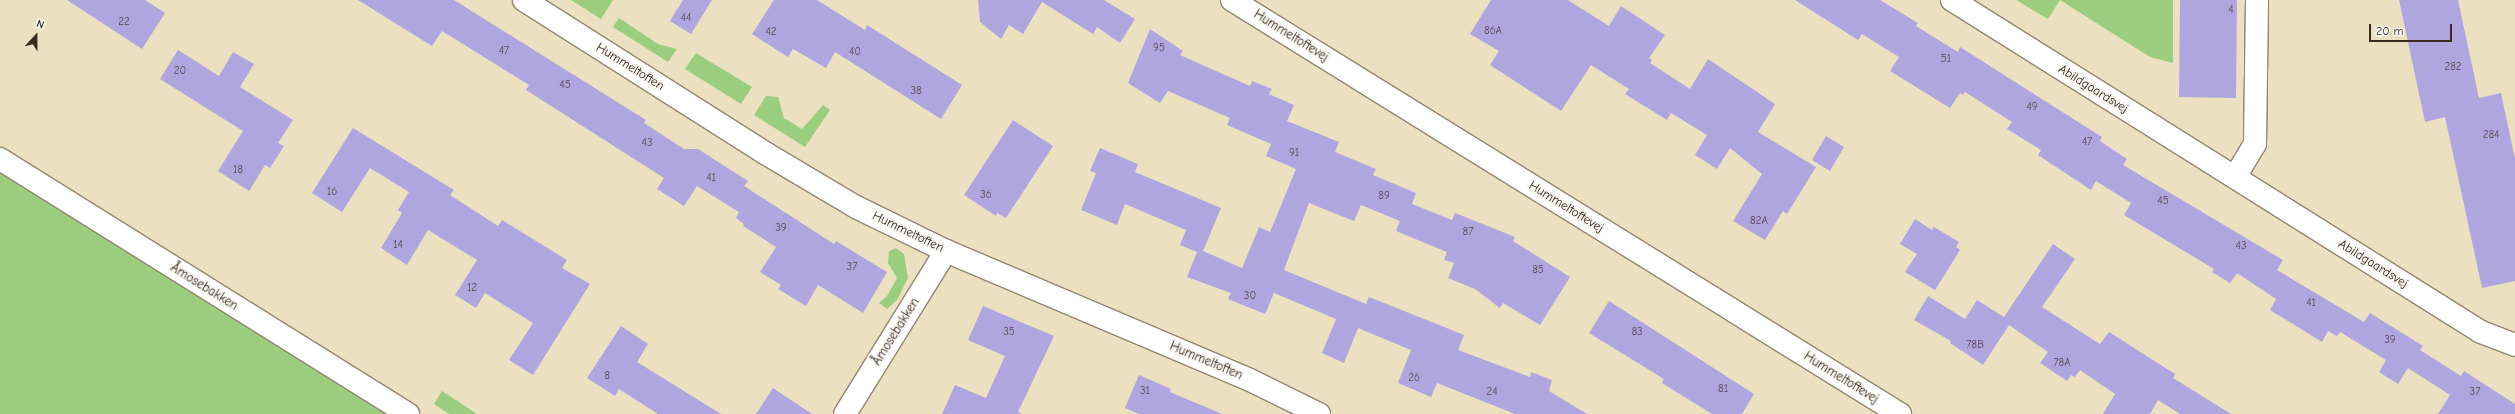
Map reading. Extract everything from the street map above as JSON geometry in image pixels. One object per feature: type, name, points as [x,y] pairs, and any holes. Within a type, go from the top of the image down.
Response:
[{"type":"street","name":"Hummeltoften","points":[[524,0],[765,153],[856,207],[946,251],[1250,380],[1319,414]]},
{"type":"street","name":"Hummeltoftevej","points":[[1232,0],[1900,414]]},
{"type":"street","name":"Abildgaardsvej","points":[[1952,0],[2481,332],[2515,345]]},
{"type":"street","points":[[2235,177],[2255,144],[2256,0]]},
{"type":"street","name":"Åmosebakken","points":[[0,159],[408,414]]},
{"type":"street","name":"Åmosebakken","points":[[845,414],[946,251]]},
{"type":"green space","points":[[571,0],[613,0],[601,19]]},
{"type":"green space","points":[[2016,0],[2060,0],[2048,19]]},
{"type":"green space","points":[[2060,0],[2173,0],[2173,63],[2150,57]]},
{"type":"green space","points":[[619,18],[658,44],[677,49],[668,62],[613,27]]},
{"type":"green space","points":[[696,53],[752,87],[741,104],[685,69]]},
{"type":"green space","points":[[766,96],[778,97],[784,118],[802,129],[823,105],[830,110],[805,147],[754,115]]},
{"type":"green space","points":[[0,171],[389,414],[0,414]]},
{"type":"green space","points":[[896,248],[904,254],[908,278],[897,300],[887,309],[879,303],[887,296],[897,278],[888,263],[889,251]]},
{"type":"green space","points":[[442,391],[477,414],[449,414],[434,404]]},
{"type":"building","points":[[67,0],[145,0],[165,13],[142,49]]},
{"type":"building","points":[[358,0],[454,0],[646,120],[644,123],[684,149],[698,149],[748,181],[744,186],[834,244],[836,241],[887,272],[863,313],[818,285],[806,306],[778,289],[781,285],[760,272],[776,247],[743,226],[744,224],[736,218],[739,212],[697,186],[684,206],[657,189],[664,178],[526,90],[529,85],[442,31],[432,46]]},
{"type":"building","points":[[683,0],[712,0],[691,34],[670,21]]},
{"type":"building","points":[[774,0],[817,0],[865,30],[867,25],[962,85],[941,119],[835,52],[826,68],[793,49],[788,57],[752,34]]},
{"type":"building","points":[[978,0],[1104,0],[1135,19],[1120,43],[1097,27],[1093,34],[1042,2],[1023,34],[1009,25],[1001,39],[980,22]]},
{"type":"building","points":[[1491,0],[1568,0],[1609,26],[1621,6],[1665,35],[1649,58],[1652,60],[1650,63],[1690,89],[1708,59],[1775,104],[1758,132],[1816,167],[1787,214],[1783,211],[1765,240],[1733,221],[1762,174],[1730,148],[1717,169],[1695,155],[1707,135],[1671,113],[1667,120],[1625,94],[1629,89],[1591,65],[1561,111],[1490,65],[1499,51],[1470,34]]},
{"type":"building","points":[[1795,0],[1880,0],[1918,23],[1916,26],[1958,52],[1960,47],[2102,137],[2100,141],[2127,159],[2123,165],[2283,260],[2277,270],[2364,322],[2370,313],[2423,346],[2420,350],[2461,376],[2464,371],[2515,404],[2515,414],[2438,414],[2450,395],[2408,368],[2398,384],[2379,372],[2386,360],[2340,332],[2337,336],[2328,331],[2322,342],[2270,310],[2276,299],[2237,273],[2230,283],[2212,272],[2214,269],[2124,215],[2131,203],[2096,181],[2091,190],[2038,155],[2041,150],[2007,129],[2012,122],[1965,92],[1963,95],[1960,93],[1950,108],[1890,71],[1899,57],[1862,34],[1858,40]]},
{"type":"building","points":[[2180,0],[2237,0],[2236,98],[2179,97]]},
{"type":"building","points":[[2399,0],[2458,0],[2479,98],[2501,93],[2515,159],[2515,281],[2482,288],[2445,117],[2425,122]]},
{"type":"building","points":[[1150,29],[1183,51],[1180,55],[1250,86],[1252,81],[1272,89],[1269,94],[1294,105],[1287,121],[1339,142],[1335,152],[1376,169],[1373,175],[1416,193],[1412,204],[1452,220],[1455,213],[1515,237],[1513,241],[1570,277],[1540,325],[1503,303],[1500,308],[1475,289],[1448,278],[1454,263],[1444,260],[1447,252],[1396,231],[1400,221],[1361,205],[1354,221],[1309,203],[1284,270],[1366,304],[1369,297],[1464,335],[1458,350],[1530,377],[1531,372],[1552,380],[1549,391],[1587,414],[1515,414],[1437,383],[1431,397],[1398,383],[1411,350],[1358,328],[1344,363],[1322,353],[1336,319],[1274,293],[1265,314],[1228,299],[1231,293],[1187,277],[1197,252],[1180,245],[1186,230],[1125,204],[1117,225],[1081,210],[1096,173],[1090,171],[1100,148],[1138,164],[1135,172],[1221,208],[1203,251],[1242,268],[1259,227],[1270,232],[1296,169],[1266,156],[1271,144],[1227,125],[1230,118],[1168,91],[1160,103],[1128,83]]},
{"type":"building","points":[[178,50],[219,76],[233,52],[254,64],[240,87],[293,120],[278,143],[284,146],[270,168],[265,165],[249,191],[218,171],[243,131],[160,79]]},
{"type":"building","points":[[1013,120],[1053,146],[1006,218],[997,213],[996,216],[964,195]]},
{"type":"building","points":[[353,128],[454,190],[450,195],[498,226],[502,220],[567,260],[562,268],[590,284],[533,375],[509,360],[533,323],[485,293],[476,308],[455,295],[477,260],[428,230],[407,265],[381,248],[402,213],[398,210],[409,192],[370,168],[342,212],[312,193]]},
{"type":"building","points":[[1826,136],[1844,147],[1830,171],[1812,160]]},
{"type":"building","points":[[1915,219],[1932,230],[1934,227],[1959,242],[1956,247],[1960,250],[1935,290],[1905,272],[1917,254],[1900,244]]},
{"type":"building","points":[[2053,244],[2075,259],[2042,307],[2100,344],[2109,332],[2175,374],[2173,378],[2231,414],[2180,414],[2158,400],[2150,414],[2103,414],[2115,394],[2080,370],[2075,377],[2071,375],[2067,381],[2040,363],[2048,352],[2009,325],[1983,365],[1950,343],[1951,341],[1914,320],[1928,296],[1965,319],[1977,300],[2004,317]]},
{"type":"building","points":[[1609,301],[1754,394],[1742,414],[1712,414],[1662,383],[1664,379],[1589,333]]},
{"type":"building","points":[[983,306],[1054,336],[1018,412],[1022,414],[942,414],[955,385],[986,398],[1005,356],[968,340]]},
{"type":"building","points":[[621,326],[648,344],[637,362],[721,414],[658,414],[619,389],[615,396],[587,378]]},
{"type":"building","points":[[1139,375],[1171,389],[1170,392],[1222,414],[1139,414],[1125,408]]},
{"type":"building","points":[[773,388],[812,414],[756,414]]}]
